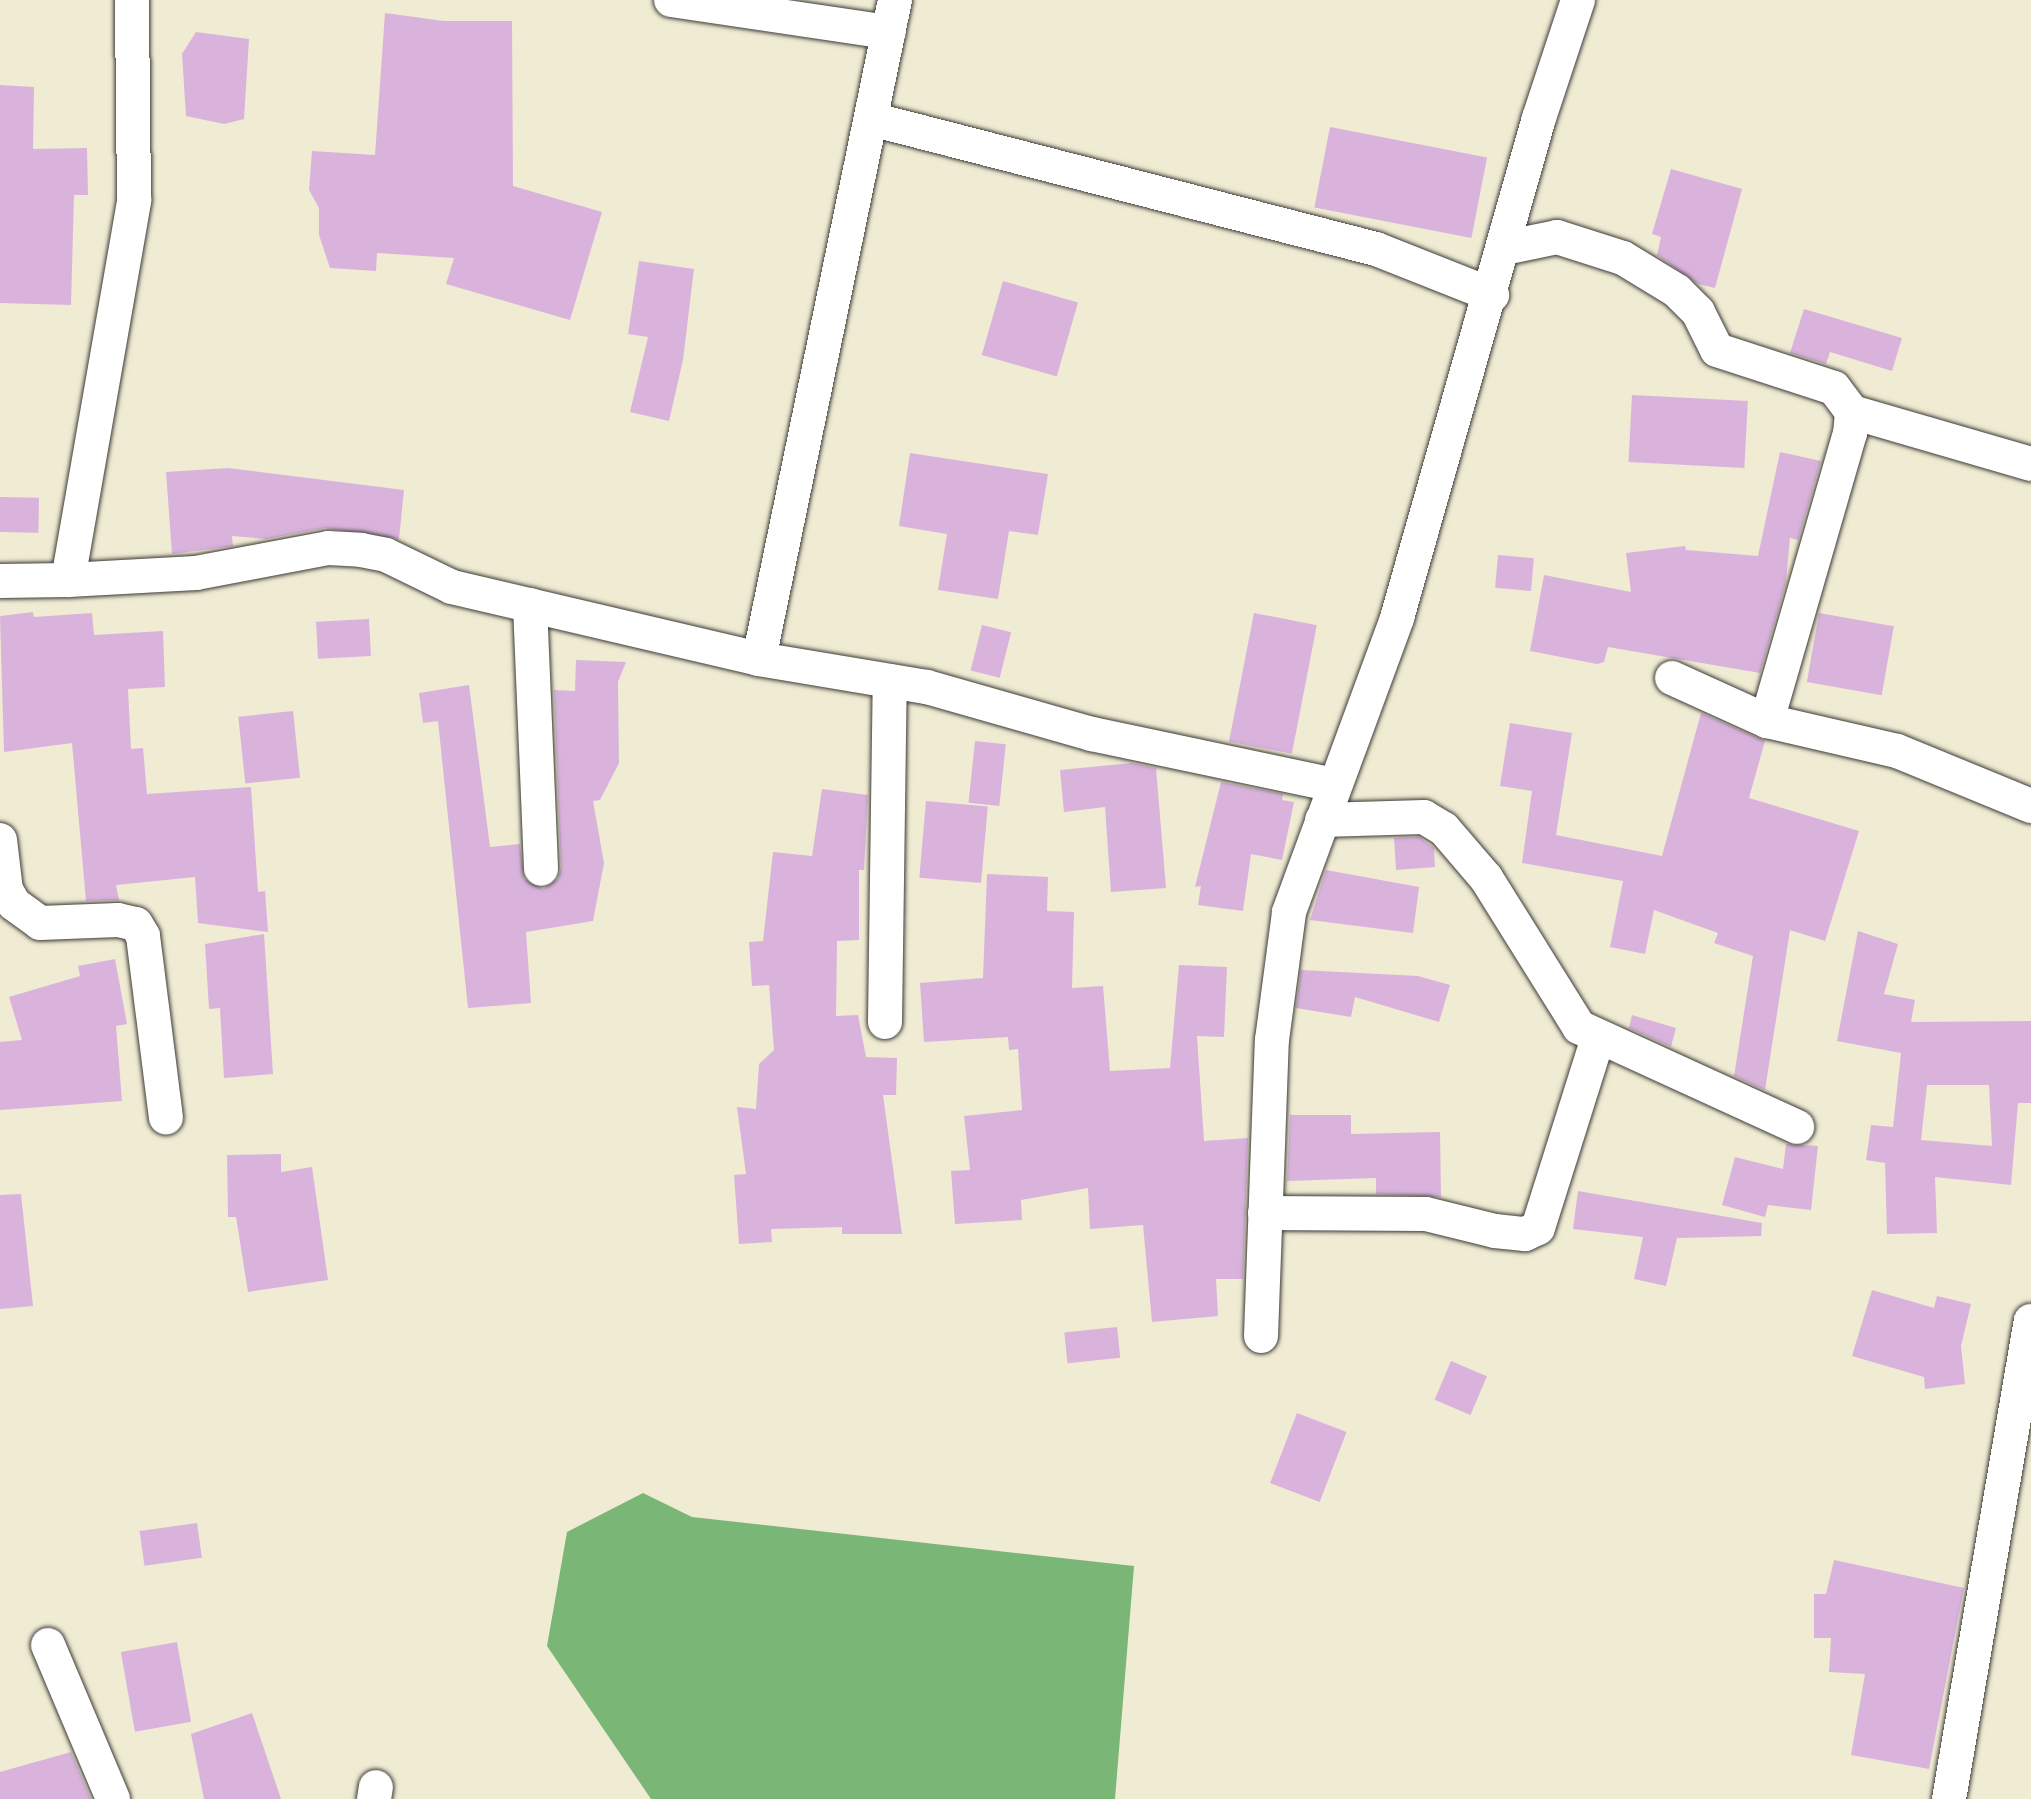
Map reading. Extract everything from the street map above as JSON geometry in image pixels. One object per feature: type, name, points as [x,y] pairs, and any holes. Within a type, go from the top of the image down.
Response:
[{"type":"street","points":[[68,580],[134,200],[132,0]]},
{"type":"street","points":[[671,0],[892,16],[759,659]]},
{"type":"street","points":[[1261,1336],[1265,1213],[1281,957],[1289,912],[1397,618],[1578,0]]},
{"type":"street","points":[[871,119],[1376,249],[1492,295]]},
{"type":"street","points":[[1504,248],[1557,237],[1623,258],[1677,291],[1698,312],[1717,350],[1834,388],[1852,412],[2031,464]]},
{"type":"street","points":[[1767,721],[1852,412]]},
{"type":"street","points":[[0,581],[196,573],[328,548],[386,555],[452,587],[759,659],[890,681],[1092,734],[1335,785]]},
{"type":"street","points":[[530,605],[541,869]]},
{"type":"street","points":[[1672,678],[1767,721],[1897,751],[2031,806]]},
{"type":"street","points":[[885,1022],[890,681]]},
{"type":"street","points":[[1322,820],[1424,817],[1444,829],[1486,878],[1579,1027],[1797,1127]]},
{"type":"street","points":[[0,840],[6,890],[14,904],[40,923],[118,920],[136,924],[143,936],[166,1118]]},
{"type":"street","points":[[1265,1213],[1426,1214],[1495,1231],[1525,1234],[1538,1228],[1598,1038]]},
{"type":"street","points":[[1949,1799],[2031,1321]]},
{"type":"street","points":[[48,1645],[113,1799]]},
{"type":"green space","points":[[643,1493],[692,1517],[1134,1566],[1115,1799],[651,1799],[547,1646],[567,1532]]},
{"type":"building","points":[[385,13],[444,21],[512,21],[513,186],[602,212],[570,320],[446,284],[454,258],[377,253],[376,271],[330,268],[319,235],[319,208],[309,190],[312,151],[375,155]]},
{"type":"building","points":[[196,32],[249,39],[244,119],[224,124],[186,116],[182,54]]},
{"type":"building","points":[[0,85],[34,87],[33,149],[87,148],[88,195],[74,195],[71,305],[0,303]]},
{"type":"building","points":[[1330,127],[1487,158],[1471,238],[1314,207]]},
{"type":"building","points":[[1671,169],[1742,189],[1715,288],[1698,284],[1657,255],[1661,237],[1652,234]]},
{"type":"building","points":[[639,261],[694,269],[683,360],[669,421],[630,412],[648,337],[628,334]]},
{"type":"building","points":[[1003,281],[1078,302],[1057,377],[982,355]]},
{"type":"building","points":[[1804,309],[1902,338],[1892,371],[1830,352],[1826,364],[1790,353]]},
{"type":"building","points":[[1632,395],[1748,401],[1744,468],[1628,462]]},
{"type":"building","points":[[1780,452],[1821,461],[1798,540],[1790,538],[1786,582],[1760,673],[1608,647],[1604,662],[1597,664],[1530,651],[1544,575],[1631,592],[1626,553],[1685,546],[1686,550],[1758,556]]},
{"type":"building","points":[[910,453],[1048,474],[1038,535],[1009,531],[998,599],[938,590],[947,534],[899,526]]},
{"type":"building","points":[[228,468],[404,490],[399,539],[325,528],[266,539],[232,536],[233,546],[172,554],[166,472]]},
{"type":"building","points":[[0,497],[39,498],[38,533],[0,532]]},
{"type":"building","points":[[1498,555],[1534,558],[1531,591],[1495,588]]},
{"type":"building","points":[[33,612],[34,617],[92,613],[94,635],[163,631],[165,687],[128,689],[131,749],[143,748],[147,794],[251,787],[258,892],[265,891],[268,932],[198,923],[195,877],[116,885],[119,900],[86,901],[72,743],[4,752],[0,616]]},
{"type":"building","points":[[1254,613],[1317,625],[1292,754],[1229,742]]},
{"type":"building","points":[[1819,613],[1894,626],[1882,695],[1807,682]]},
{"type":"building","points":[[369,619],[371,656],[318,659],[316,622]]},
{"type":"building","points":[[982,625],[1011,632],[1000,678],[971,671]]},
{"type":"building","points":[[576,660],[626,662],[618,682],[619,763],[600,800],[593,801],[604,863],[593,921],[526,932],[531,1003],[468,1008],[438,721],[423,723],[419,693],[469,685],[490,847],[520,844],[524,879],[543,889],[558,879],[561,868],[554,690],[575,691]]},
{"type":"building","points":[[293,711],[300,778],[245,783],[238,717]]},
{"type":"building","points":[[1701,713],[1765,741],[1749,798],[1859,831],[1825,941],[1790,930],[1765,1090],[1734,1076],[1753,956],[1714,943],[1718,933],[1654,910],[1645,954],[1610,947],[1623,881],[1522,863],[1532,791],[1500,786],[1510,723],[1572,733],[1556,835],[1662,856]]},
{"type":"building","points":[[975,741],[1006,744],[999,806],[969,803]]},
{"type":"building","points":[[1132,763],[1156,768],[1166,888],[1111,892],[1105,807],[1064,812],[1060,770]]},
{"type":"building","points":[[1221,782],[1283,794],[1282,800],[1294,802],[1282,860],[1251,854],[1243,911],[1198,905],[1201,886],[1195,887]]},
{"type":"building","points":[[822,789],[868,795],[864,870],[859,870],[859,940],[837,941],[836,1016],[858,1015],[866,1057],[897,1058],[896,1095],[883,1095],[902,1234],[842,1234],[842,1227],[771,1229],[772,1242],[739,1244],[734,1175],[746,1174],[737,1107],[756,1109],[759,1064],[774,1050],[769,985],[752,986],[749,942],[763,941],[773,852],[812,856]]},
{"type":"building","points":[[926,801],[988,806],[981,883],[919,878]]},
{"type":"building","points":[[1419,837],[1434,848],[1435,867],[1396,870],[1394,838]]},
{"type":"building","points":[[1326,870],[1419,887],[1413,933],[1310,920]]},
{"type":"building","points":[[987,874],[1048,877],[1047,911],[1074,912],[1072,988],[1103,986],[1110,1071],[1170,1068],[1179,965],[1227,967],[1224,1037],[1197,1036],[1204,1141],[1248,1138],[1243,1279],[1216,1279],[1218,1316],[1152,1322],[1143,1225],[1090,1229],[1088,1188],[1021,1200],[1022,1220],[955,1224],[951,1171],[970,1170],[964,1116],[1022,1110],[1018,1049],[1009,1050],[1008,1037],[924,1042],[920,983],[983,978]]},
{"type":"building","points":[[1858,931],[1898,944],[1884,994],[1915,1000],[1911,1022],[2031,1021],[2031,1103],[2018,1103],[2011,1185],[1935,1177],[1937,1233],[1887,1234],[1885,1163],[1866,1160],[1871,1125],[1893,1127],[1901,1053],[1837,1041]],"holes":[[[1927,1085],[1989,1085],[1992,1146],[1921,1140]]]},
{"type":"building","points":[[264,934],[273,1074],[224,1078],[220,1008],[209,1009],[205,944]]},
{"type":"building","points":[[115,959],[127,1024],[116,1026],[122,1101],[0,1110],[0,1042],[22,1040],[9,997],[80,976],[78,966]]},
{"type":"building","points":[[1301,970],[1418,976],[1450,985],[1439,1022],[1355,997],[1351,1017],[1296,1008]]},
{"type":"building","points":[[1632,1015],[1676,1028],[1671,1047],[1629,1028]]},
{"type":"building","points":[[1290,1115],[1351,1115],[1351,1134],[1440,1132],[1441,1197],[1376,1194],[1376,1178],[1287,1181]]},
{"type":"building","points":[[1786,1144],[1818,1146],[1811,1210],[1768,1205],[1765,1217],[1722,1205],[1735,1157],[1783,1169]]},
{"type":"building","points":[[281,1154],[281,1172],[312,1167],[328,1280],[248,1292],[236,1217],[228,1217],[227,1155]]},
{"type":"building","points":[[1578,1191],[1762,1223],[1761,1236],[1677,1238],[1666,1286],[1634,1279],[1643,1237],[1573,1229]]},
{"type":"building","points":[[21,1194],[33,1306],[0,1309],[0,1195]]},
{"type":"building","points":[[1872,1290],[1934,1308],[1937,1296],[1971,1304],[1961,1346],[1965,1384],[1925,1389],[1924,1377],[1852,1356]]},
{"type":"building","points":[[1117,1327],[1120,1358],[1068,1363],[1064,1333]]},
{"type":"building","points":[[1451,1361],[1487,1376],[1470,1415],[1435,1400]]},
{"type":"building","points":[[1297,1413],[1346,1432],[1320,1502],[1270,1483]]},
{"type":"building","points":[[197,1523],[202,1558],[144,1566],[140,1531]]},
{"type":"building","points":[[1834,1560],[1964,1588],[1929,1769],[1851,1755],[1865,1674],[1829,1672],[1831,1638],[1814,1638],[1814,1594],[1826,1594]]},
{"type":"building","points":[[177,1642],[191,1722],[135,1732],[121,1652]]},
{"type":"building","points":[[252,1713],[281,1799],[204,1799],[191,1734]]},
{"type":"building","points":[[71,1752],[91,1799],[0,1799],[0,1772]]}]
